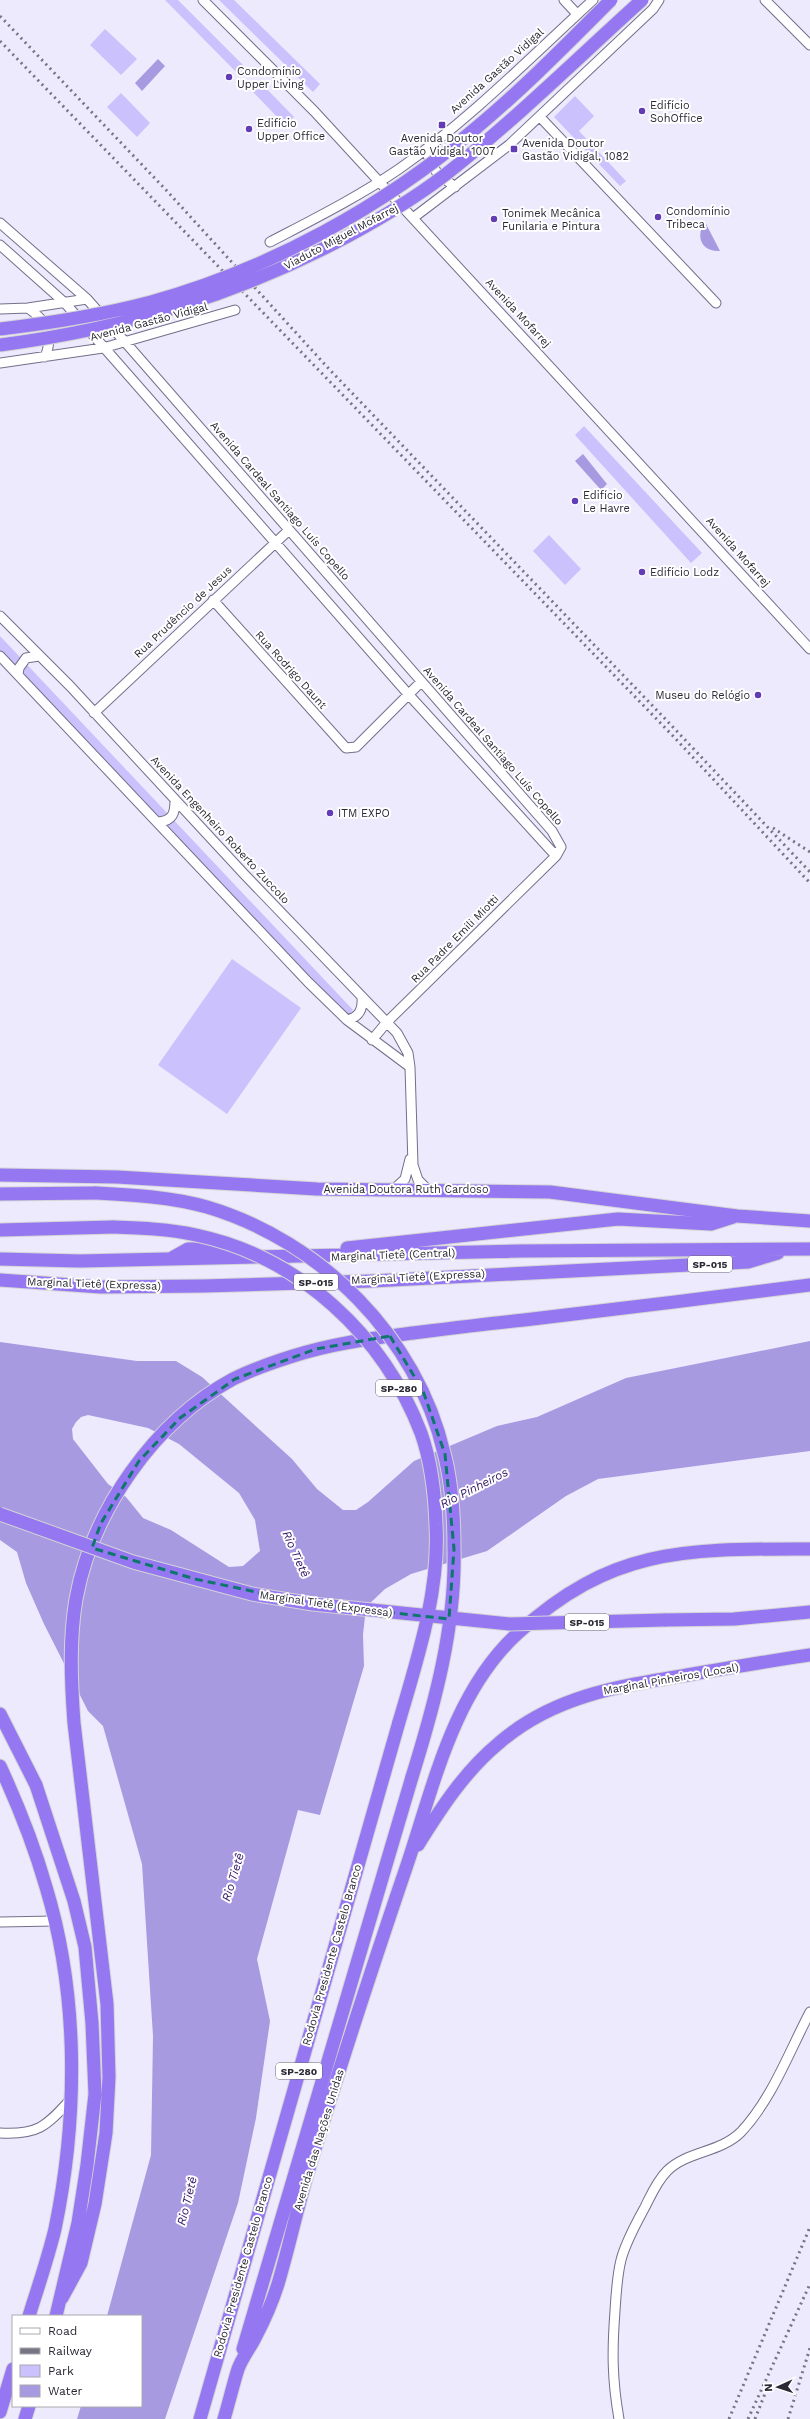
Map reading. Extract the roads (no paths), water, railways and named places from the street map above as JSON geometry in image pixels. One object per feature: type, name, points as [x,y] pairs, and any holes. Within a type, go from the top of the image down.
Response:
[{"type":"highway","name":"Viaduto Miguel Mofarrej","points":[[0,329],[52,322],[152,301],[267,259],[348,218],[407,181],[476,128],[538,73],[611,0]]},
{"type":"highway","name":"Viaduto Miguel Mofarrej","points":[[0,345],[65,336],[159,314],[224,293],[314,254],[387,214],[454,168],[517,116],[642,0]]},
{"type":"highway","name":"Avenida Doutora Ruth Cardoso","points":[[0,1175],[116,1177],[278,1187],[550,1192],[737,1216],[810,1220]]},
{"type":"highway","points":[[0,1194],[96,1193],[167,1198],[207,1207],[258,1227],[302,1252],[351,1291],[375,1316],[396,1345],[423,1391],[445,1454],[454,1549],[446,1645],[426,1734],[254,2309],[239,2366]]},
{"type":"highway","points":[[172,1258],[188,1249],[324,1250],[445,1239],[618,1219],[711,1224],[737,1216]]},
{"type":"highway","name":"Rodovia Presidente Castelo Branco","points":[[0,1230],[113,1227],[172,1230],[198,1235],[259,1257],[289,1272],[332,1303],[361,1331],[382,1360],[404,1397],[421,1434],[433,1490],[437,1526],[436,1563],[429,1603],[399,1722],[200,2419]]},
{"type":"highway","name":"Marginal Tietê (Expressa)","points":[[0,1280],[140,1287],[372,1281],[748,1262],[786,1250],[810,1249]]},
{"type":"highway","name":"Marginal Tietê (Central)","points":[[0,1259],[80,1261],[172,1258],[322,1257],[521,1251],[786,1250]]},
{"type":"highway","points":[[62,2298],[81,2263],[89,2233],[106,2133],[109,2077],[107,2004],[71,1683],[72,1640],[76,1598],[101,1523],[139,1461],[160,1437],[195,1406],[234,1379],[291,1356],[355,1341],[810,1285]]},
{"type":"highway","name":"Marginal Tietê (Expressa)","points":[[0,1514],[57,1536],[140,1564],[252,1594],[312,1604],[510,1624],[734,1619],[810,1612]]},
{"type":"highway","points":[[409,1858],[432,1786],[454,1729],[472,1694],[487,1669],[515,1635],[547,1608],[584,1584],[610,1571],[666,1555],[713,1551],[810,1549]]},
{"type":"highway","name":"Marginal Pinheiros (Local)","points":[[409,1858],[453,1792],[485,1755],[521,1726],[548,1710],[575,1698],[615,1687],[810,1655]]},
{"type":"highway","points":[[0,1714],[36,1786],[74,1901],[85,1946],[92,2022],[95,2094],[78,2223],[62,2298],[56,2315]]},
{"type":"highway","points":[[0,1766],[30,1836],[55,1920],[65,1975],[71,2042],[69,2137],[60,2202],[54,2230],[30,2315]]},
{"type":"highway","name":"Avenida das Nações Unidas","points":[[224,2419],[239,2366],[270,2306],[349,2040],[409,1858]]},
{"type":"highway","points":[[0,2412],[12,2373]]},
{"type":"highway","points":[[25,2419],[29,2407]]},
{"type":"street","name":"Avenida Mofarrej","points":[[202,0],[257,52],[413,218],[810,649]]},
{"type":"street","points":[[564,0],[577,14]]},
{"type":"street","name":"Avenida Gastão Vidigal","points":[[270,242],[379,182],[425,150],[488,97],[593,0]]},
{"type":"street","points":[[413,218],[509,145],[653,10],[660,0]]},
{"type":"street","points":[[766,0],[810,45]]},
{"type":"street","points":[[540,117],[716,303]]},
{"type":"street","points":[[425,150],[436,173],[455,187]]},
{"type":"street","name":"Avenida Cardeal Santiago Luís Copello","points":[[0,222],[87,299],[126,343],[557,837],[561,849],[556,856]]},
{"type":"street","points":[[0,244],[65,303],[409,695],[556,856]]},
{"type":"street","points":[[0,309],[28,308],[87,299]]},
{"type":"street","points":[[28,308],[39,316],[48,331],[50,346],[45,357]]},
{"type":"street","name":"Avenida Gastão Vidigal","points":[[0,363],[103,348],[126,343],[235,310]]},
{"type":"street","name":"Rua Prudêncio de Jesus","points":[[94,713],[289,530]]},
{"type":"street","name":"Rua Rodrigo Daunt","points":[[213,600],[340,742],[349,748],[356,747],[409,695]]},
{"type":"street","points":[[343,618],[357,607]]},
{"type":"street","name":"Avenida Engenheiro Roberto Zuccolo","points":[[0,616],[94,713],[362,998],[387,1022],[403,1042],[410,1067],[411,1152],[415,1174],[428,1190]]},
{"type":"street","points":[[0,656],[308,982],[347,1020],[410,1067]]},
{"type":"street","points":[[18,675],[19,668],[26,658],[39,656]]},
{"type":"street","points":[[409,695],[421,682]]},
{"type":"street","points":[[158,822],[166,822],[171,818],[175,812],[175,800]]},
{"type":"street","name":"Rua Padre Emili Miotti","points":[[372,1040],[387,1022],[556,856]]},
{"type":"street","points":[[347,1020],[353,1019],[361,1011],[362,998]]},
{"type":"street","name":"Avenida Engenheiro Roberto Zuccolo","points":[[393,1190],[405,1179],[411,1152]]},
{"type":"street","points":[[0,1922],[55,1920]]},
{"type":"street","points":[[620,2419],[611,2358],[617,2284],[621,2260],[630,2234],[659,2180],[667,2171],[676,2163],[726,2143],[739,2133],[752,2118],[766,2098],[810,2012]]},
{"type":"street","points":[[0,2133],[28,2133],[39,2129],[50,2122],[70,2100]]},
{"type":"water","points":[[158,59],[165,66],[142,91],[135,83]]},
{"type":"water","points":[[705,222],[720,251],[713,251],[704,246],[700,238],[700,233]]},
{"type":"water","points":[[583,454],[607,484],[601,490],[575,461]]},
{"type":"water","points":[[810,1341],[810,1451],[598,1479],[566,1496],[487,1551],[411,1574],[385,1589],[366,1607],[363,1635],[364,1666],[320,1815],[298,1810],[257,1959],[270,2021],[256,2118],[238,2203],[165,2419],[77,2419],[81,2407],[142,2407],[142,2315],[107,2315],[151,2155],[153,2036],[142,1864],[103,1726],[88,1711],[44,1624],[26,1583],[17,1552],[0,1540],[0,1342],[137,1361],[176,1361],[202,1377],[292,1459],[317,1489],[343,1510],[356,1510],[368,1502],[414,1461],[497,1426],[537,1417],[626,1378]],"holes":[[[88,1415],[148,1428],[179,1444],[239,1493],[255,1520],[260,1551],[243,1566],[229,1567],[171,1530],[143,1518],[126,1497],[108,1484],[73,1439],[72,1429],[81,1417]]]},
{"type":"railway","points":[[0,16],[167,191],[329,369],[810,872]]},
{"type":"railway","points":[[0,41],[673,736],[810,883]]},
{"type":"railway","points":[[773,828],[810,852]]},
{"type":"railway","points":[[729,2419],[810,2227]]},
{"type":"railway","points":[[748,2419],[810,2284]]},
{"type":"railway","points":[[788,2419],[810,2348]]},
{"type":"railway","points":[[755,2419],[768,2386]]},
{"type":"place","name":"Condomínio Upper Living","points":[[229,77]]},
{"type":"place","name":"Edifício SohOffice","points":[[642,111]]},
{"type":"place","name":"Avenida Doutor Gastão Vidigal, 1007","points":[[442,125]]},
{"type":"place","name":"Edifício Upper Office","points":[[249,129]]},
{"type":"place","name":"Avenida Doutor Gastão Vidigal, 1082","points":[[514,149]]},
{"type":"place","name":"Condomínio Tribeca","points":[[658,217]]},
{"type":"place","name":"Tonimek Mecânica Funilaria e Pintura","points":[[494,219]]},
{"type":"place","name":"Edifício Le Havre","points":[[575,501]]},
{"type":"place","name":"Edifício Lodz","points":[[642,572]]},
{"type":"place","name":"Museu do Relógio","points":[[758,695]]},
{"type":"place","name":"ITM EXPO","points":[[330,813]]},
{"type":"water label","name":"Rio Pinheiros","points":[[474,1488]]},
{"type":"water label","name":"Rio Tietê","points":[[296,1554]]},
{"type":"water label","name":"Rio Tietê","points":[[233,1877]]},
{"type":"water label","name":"Rio Tietê","points":[[187,2201]]}]
